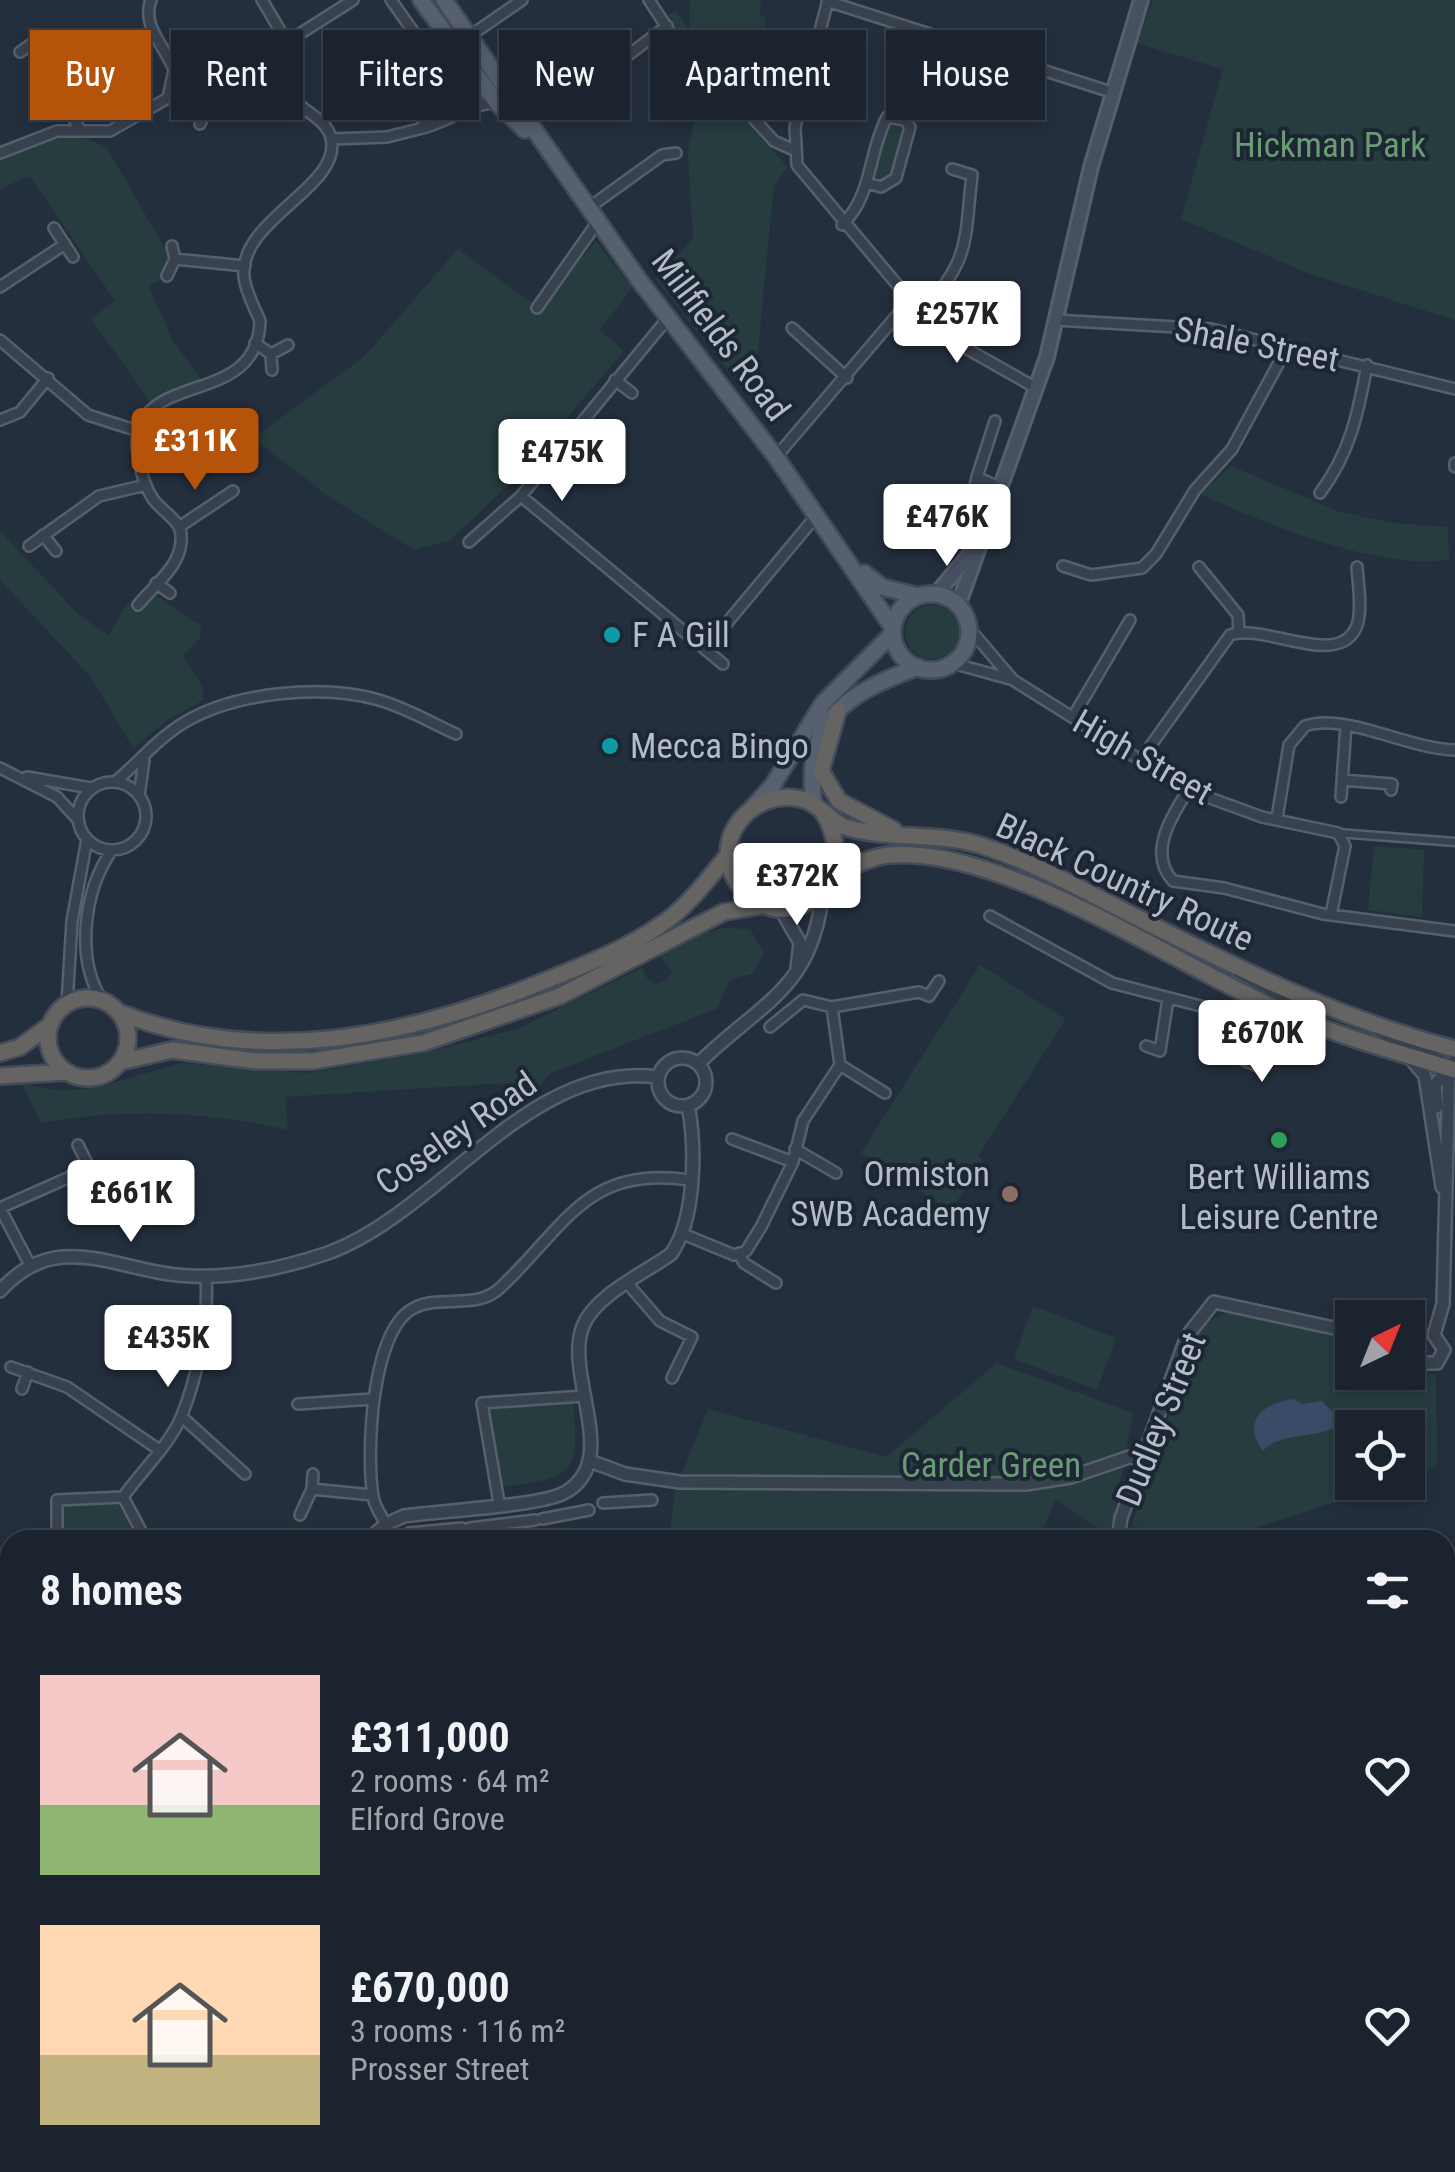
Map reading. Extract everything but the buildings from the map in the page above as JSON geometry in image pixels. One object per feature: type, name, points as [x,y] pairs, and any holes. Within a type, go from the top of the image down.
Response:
[{"type":"highway","points":[[838,711],[822,758],[821,771],[829,788],[852,810],[897,832]]},
{"type":"highway","points":[[0,1053],[20,1047],[50,1025],[67,1004],[85,998],[102,1000],[118,1012],[158,1028],[257,1042],[321,1041],[420,1024],[580,967],[658,928],[687,903],[728,855],[734,828],[752,808],[783,798],[818,808],[838,850],[828,883],[802,904],[724,912],[560,996],[423,1042],[313,1060],[256,1061],[172,1050],[120,1062],[96,1077],[67,1072],[0,1076]]},
{"type":"highway","name":"Black Country Route","points":[[818,808],[845,828],[983,846],[1037,868],[1226,962],[1260,983],[1455,1048]]},
{"type":"highway","points":[[728,855],[740,887],[772,906]]},
{"type":"highway","name":"Black Country Route","points":[[828,883],[884,856],[933,858],[974,867],[1028,887],[1273,1008],[1410,1058],[1453,1066]]},
{"type":"highway","points":[[118,1012],[128,1033],[120,1062]]},
{"type":"highway","points":[[50,1025],[50,1050],[67,1072]]},
{"type":"main road","name":"Millfields Road","points":[[421,0],[450,30]]},
{"type":"main road","name":"Millfields Road","points":[[444,0],[457,30]]},
{"type":"main road","points":[[958,606],[976,544],[1001,488],[1036,388],[1112,92],[1142,0]]},
{"type":"main road","name":"Millfields Road","points":[[479,64],[776,457],[893,631]]},
{"type":"main road","name":"Millfields Road","points":[[479,78],[497,104],[550,154]]},
{"type":"main road","points":[[936,594],[976,544]]},
{"type":"main road","name":"Millfields Road","points":[[843,553],[873,582],[918,596]]},
{"type":"main road","points":[[752,808],[772,785],[823,703],[893,631],[899,611],[918,596],[936,594],[958,606],[968,627],[966,646],[952,663],[936,669],[918,667],[870,685],[838,711],[818,736],[811,761],[818,808]]},
{"type":"main road","points":[[893,631],[901,655],[918,667]]},
{"type":"street","points":[[151,0],[148,18],[171,64]]},
{"type":"street","points":[[262,0],[279,30]]},
{"type":"street","points":[[303,31],[353,0]]},
{"type":"street","points":[[391,0],[412,30]]},
{"type":"street","points":[[479,30],[522,0]]},
{"type":"street","points":[[649,0],[669,30]]},
{"type":"street","points":[[1036,388],[969,350],[910,300],[803,175],[794,153],[795,127],[827,1],[1112,92]]},
{"type":"street","points":[[630,53],[667,26]]},
{"type":"street","points":[[20,52],[30,46]]},
{"type":"street","points":[[420,129],[481,82]]},
{"type":"street","points":[[0,153],[56,131],[116,129],[157,107],[171,92]]},
{"type":"street","points":[[332,139],[387,137],[442,124],[476,103],[497,104]]},
{"type":"street","points":[[138,605],[176,560],[178,526],[146,485],[138,431],[145,415],[162,403],[234,372],[255,344],[260,321],[248,294],[245,266],[264,228],[322,173],[332,139],[325,126],[303,108]]},
{"type":"street","points":[[842,225],[863,199],[867,183],[882,126],[887,117],[895,115],[910,127],[896,178],[881,186],[867,183]]},
{"type":"street","points":[[74,120],[79,128]]},
{"type":"street","points":[[200,124],[202,120]]},
{"type":"street","points":[[754,120],[794,153]]},
{"type":"street","points":[[538,308],[595,214],[662,155],[676,154]]},
{"type":"street","points":[[924,312],[960,264],[966,247],[972,175],[952,168]]},
{"type":"street","points":[[54,228],[73,257]]},
{"type":"street","points":[[0,287],[65,244]]},
{"type":"street","points":[[167,276],[175,259],[172,246]]},
{"type":"street","points":[[175,259],[245,266]]},
{"type":"street","points":[[776,457],[910,300]]},
{"type":"street","points":[[469,542],[521,496],[668,318]]},
{"type":"street","name":"Shale Street","points":[[1055,320],[1211,330],[1455,388]]},
{"type":"street","points":[[792,328],[847,378]]},
{"type":"street","points":[[0,340],[88,415],[138,431]]},
{"type":"street","points":[[255,344],[272,354]]},
{"type":"street","points":[[272,354],[288,345]]},
{"type":"street","points":[[1063,566],[1091,575],[1142,568],[1195,490],[1222,466],[1288,346]]},
{"type":"street","points":[[272,354],[272,370]]},
{"type":"street","points":[[1320,493],[1343,462],[1356,426],[1366,365]]},
{"type":"street","points":[[0,420],[20,412],[48,378]]},
{"type":"street","points":[[615,380],[632,393]]},
{"type":"street","points":[[970,509],[996,421]]},
{"type":"street","points":[[977,477],[1001,488]]},
{"type":"street","points":[[29,546],[100,496],[146,485]]},
{"type":"street","points":[[178,526],[233,491]]},
{"type":"street","points":[[521,496],[724,664]]},
{"type":"street","points":[[706,648],[817,515]]},
{"type":"street","points":[[43,535],[56,551]]},
{"type":"street","points":[[1141,759],[1222,645],[1239,632],[1322,647],[1344,642],[1358,625],[1357,566]]},
{"type":"street","points":[[1199,568],[1238,615],[1239,632]]},
{"type":"street","points":[[156,582],[170,593]]},
{"type":"street","points":[[1073,717],[1130,620]]},
{"type":"street","name":"High Street","points":[[968,627],[1013,680]]},
{"type":"street","name":"High Street","points":[[952,663],[1013,680],[1188,790],[1338,833]]},
{"type":"street","points":[[5,770],[66,787],[92,788],[115,782],[162,737],[188,720],[222,706],[276,696],[332,693],[375,699],[456,734]]},
{"type":"street","points":[[1277,818],[1294,736],[1320,721],[1416,747],[1455,750]]},
{"type":"street","points":[[1341,797],[1346,725]]},
{"type":"street","points":[[86,838],[112,850],[127,847],[141,834],[146,816],[139,796],[145,757]]},
{"type":"street","points":[[5,770],[57,797],[78,821],[86,838],[72,921],[67,1004]]},
{"type":"street","points":[[1342,780],[1392,784],[1392,790]]},
{"type":"street","points":[[115,782],[139,796]]},
{"type":"street","points":[[78,821],[80,803],[92,788]]},
{"type":"street","points":[[1188,790],[1171,817],[1163,844],[1162,864],[1173,880],[1224,888],[1331,915],[1455,931]]},
{"type":"street","points":[[1331,915],[1345,846],[1338,833]]},
{"type":"street","points":[[1338,833],[1455,842]]},
{"type":"street","points":[[102,1000],[90,970],[87,932],[94,885],[112,850]]},
{"type":"street","points":[[698,1064],[794,978],[814,943],[828,883]]},
{"type":"street","points":[[772,906],[800,943],[794,978]]},
{"type":"street","points":[[990,916],[1112,983],[1202,1004],[1223,1017],[1248,1063],[1257,1066],[1290,1039],[1299,1018],[1293,1003],[1260,983]]},
{"type":"street","points":[[929,996],[939,981]]},
{"type":"street","points":[[1260,983],[1282,1033],[1271,1058]]},
{"type":"street","points":[[770,1027],[803,1000],[832,1007],[919,992],[940,1002]]},
{"type":"street","points":[[1146,1046],[1160,1052],[1168,999]]},
{"type":"street","points":[[740,1255],[761,1227],[793,1162],[803,1121],[840,1065],[832,1007]]},
{"type":"street","points":[[1368,1022],[1388,1038],[1435,1054],[1453,1066],[1435,1085],[1445,1201],[1442,1304],[1434,1335]]},
{"type":"street","points":[[688,1105],[663,1097],[658,1078],[666,1064],[677,1058],[698,1064]]},
{"type":"street","points":[[1410,1058],[1426,1076],[1445,1201]]},
{"type":"street","points":[[688,1105],[705,1088],[698,1064]]},
{"type":"street","points":[[840,1065],[884,1093]]},
{"type":"street","name":"Coseley Road","points":[[30,1265],[76,1255],[166,1275],[206,1276],[330,1252],[368,1232],[531,1113],[575,1088],[608,1076],[658,1078]]},
{"type":"street","points":[[379,1530],[386,1524],[431,1512],[561,1494],[575,1486],[590,1461],[579,1340],[583,1324],[594,1308],[672,1254],[683,1234],[692,1127],[688,1105]]},
{"type":"street","points":[[732,1139],[793,1162]]},
{"type":"street","points":[[78,1144],[101,1191]]},
{"type":"street","points":[[795,1150],[836,1172]]},
{"type":"street","points":[[0,1291],[30,1265],[0,1208],[90,1168]]},
{"type":"street","points":[[386,1524],[372,1495],[373,1399],[393,1329],[404,1314],[417,1306],[485,1299],[590,1195],[619,1182],[660,1176],[689,1180]]},
{"type":"street","points":[[683,1234],[740,1255],[744,1263],[776,1283]]},
{"type":"street","points":[[123,1497],[182,1416],[204,1318],[206,1276]]},
{"type":"street","points":[[628,1284],[660,1321],[692,1337],[672,1378]]},
{"type":"street","name":"Dudley Street","points":[[1119,1530],[1187,1336],[1214,1302],[1335,1328]]},
{"type":"street","points":[[1425,1363],[1437,1363],[1444,1345],[1434,1335]]},
{"type":"street","points":[[1425,1336],[1434,1335]]},
{"type":"street","points":[[10,1367],[67,1387],[158,1450]]},
{"type":"street","points":[[22,1389],[28,1372]]},
{"type":"street","points":[[511,1523],[503,1503],[482,1403],[584,1396]]},
{"type":"street","points":[[298,1404],[373,1399]]},
{"type":"street","points":[[182,1416],[245,1474]]},
{"type":"street","points":[[590,1461],[647,1479],[1026,1484],[1071,1477],[1129,1456],[1143,1459]]},
{"type":"street","points":[[300,1515],[312,1489],[312,1474]]},
{"type":"street","points":[[602,1503],[649,1500],[647,1479]]},
{"type":"street","points":[[312,1489],[372,1495]]},
{"type":"street","points":[[561,1494],[568,1514]]},
{"type":"street","points":[[58,1530],[57,1500],[123,1497]]},
{"type":"street","points":[[123,1497],[141,1530]]},
{"type":"street","points":[[444,1530],[589,1510]]},
{"type":"street","points":[[431,1512],[433,1530]]},
{"type":"green space","points":[[690,0],[761,0],[760,16],[766,18],[765,30],[678,30],[667,16],[675,11],[689,29]]},
{"type":"green space","name":"Hickman Park","points":[[1153,0],[1455,0],[1455,320],[1313,275],[1181,219],[1223,69],[1136,43]]},
{"type":"green space","points":[[693,120],[747,120],[788,167],[774,185],[753,401],[656,279],[693,239],[688,152]]},
{"type":"green space","points":[[893,120],[905,128],[893,173],[883,181],[876,177],[875,170],[885,130]]},
{"type":"green space","points":[[72,132],[106,147],[169,255],[162,279],[149,286],[172,340],[201,379],[150,401],[91,319],[115,301],[30,176],[0,189],[0,158]]},
{"type":"green space","points":[[596,241],[632,288],[600,330],[624,351],[517,477],[449,541],[414,550],[329,497],[253,438],[364,357],[458,249],[540,309]]},
{"type":"green space","points":[[1231,466],[1337,511],[1393,523],[1448,527],[1449,560],[1389,558],[1322,542],[1200,494]]},
{"type":"green space","points":[[0,531],[77,613],[108,635],[128,603],[141,605],[154,594],[201,626],[200,638],[183,656],[202,686],[204,700],[169,719],[133,748],[90,676],[0,580]]},
{"type":"green space","points":[[932,605],[951,613],[959,632],[951,651],[932,659],[913,651],[905,632],[913,613]]},
{"type":"green space","points":[[1374,846],[1424,850],[1422,917],[1368,910]]},
{"type":"green space","points":[[724,928],[750,929],[764,953],[752,974],[729,980],[718,1008],[551,1073],[521,1104],[506,1083],[285,1097],[288,1130],[165,1114],[103,1115],[41,1123],[22,1084],[62,1091],[99,1087],[181,1063],[306,1073],[420,1054],[517,1029],[643,967],[646,977],[656,984],[667,980],[672,971],[660,957],[694,936]]},
{"type":"green space","points":[[980,965],[1066,1019],[978,1156],[983,1160],[951,1211],[861,1153]]},
{"type":"green space","points":[[1033,1306],[1116,1338],[1097,1390],[1014,1359]]},
{"type":"green space","points":[[1232,1311],[1335,1333],[1335,1390],[1425,1390],[1425,1373],[1436,1374],[1437,1466],[1425,1471],[1425,1410],[1335,1410],[1335,1500],[1342,1500],[1249,1530],[1131,1527],[1195,1338],[1210,1320]]},
{"type":"green space","name":"Carder Green","points":[[997,1363],[1133,1413],[1111,1530],[1100,1530],[1056,1499],[1042,1530],[670,1530],[675,1491],[708,1409],[886,1457]]},
{"type":"green space","points":[[573,1400],[575,1444],[567,1468],[544,1480],[501,1487],[490,1408]]},
{"type":"green space","points":[[115,1501],[134,1530],[61,1530],[60,1505]]},
{"type":"water","points":[[1283,1401],[1322,1401],[1335,1415],[1335,1427],[1280,1440],[1263,1451],[1254,1431],[1255,1422],[1265,1409]]},
{"type":"place","name":"F A Gill","points":[[612,635]]},
{"type":"place","name":"Mecca Bingo","points":[[610,746]]},
{"type":"place","name":"Bert Williams Leisure Centre","points":[[1279,1140]]},
{"type":"place","name":"Ormiston SWB Academy","points":[[1010,1194]]}]
